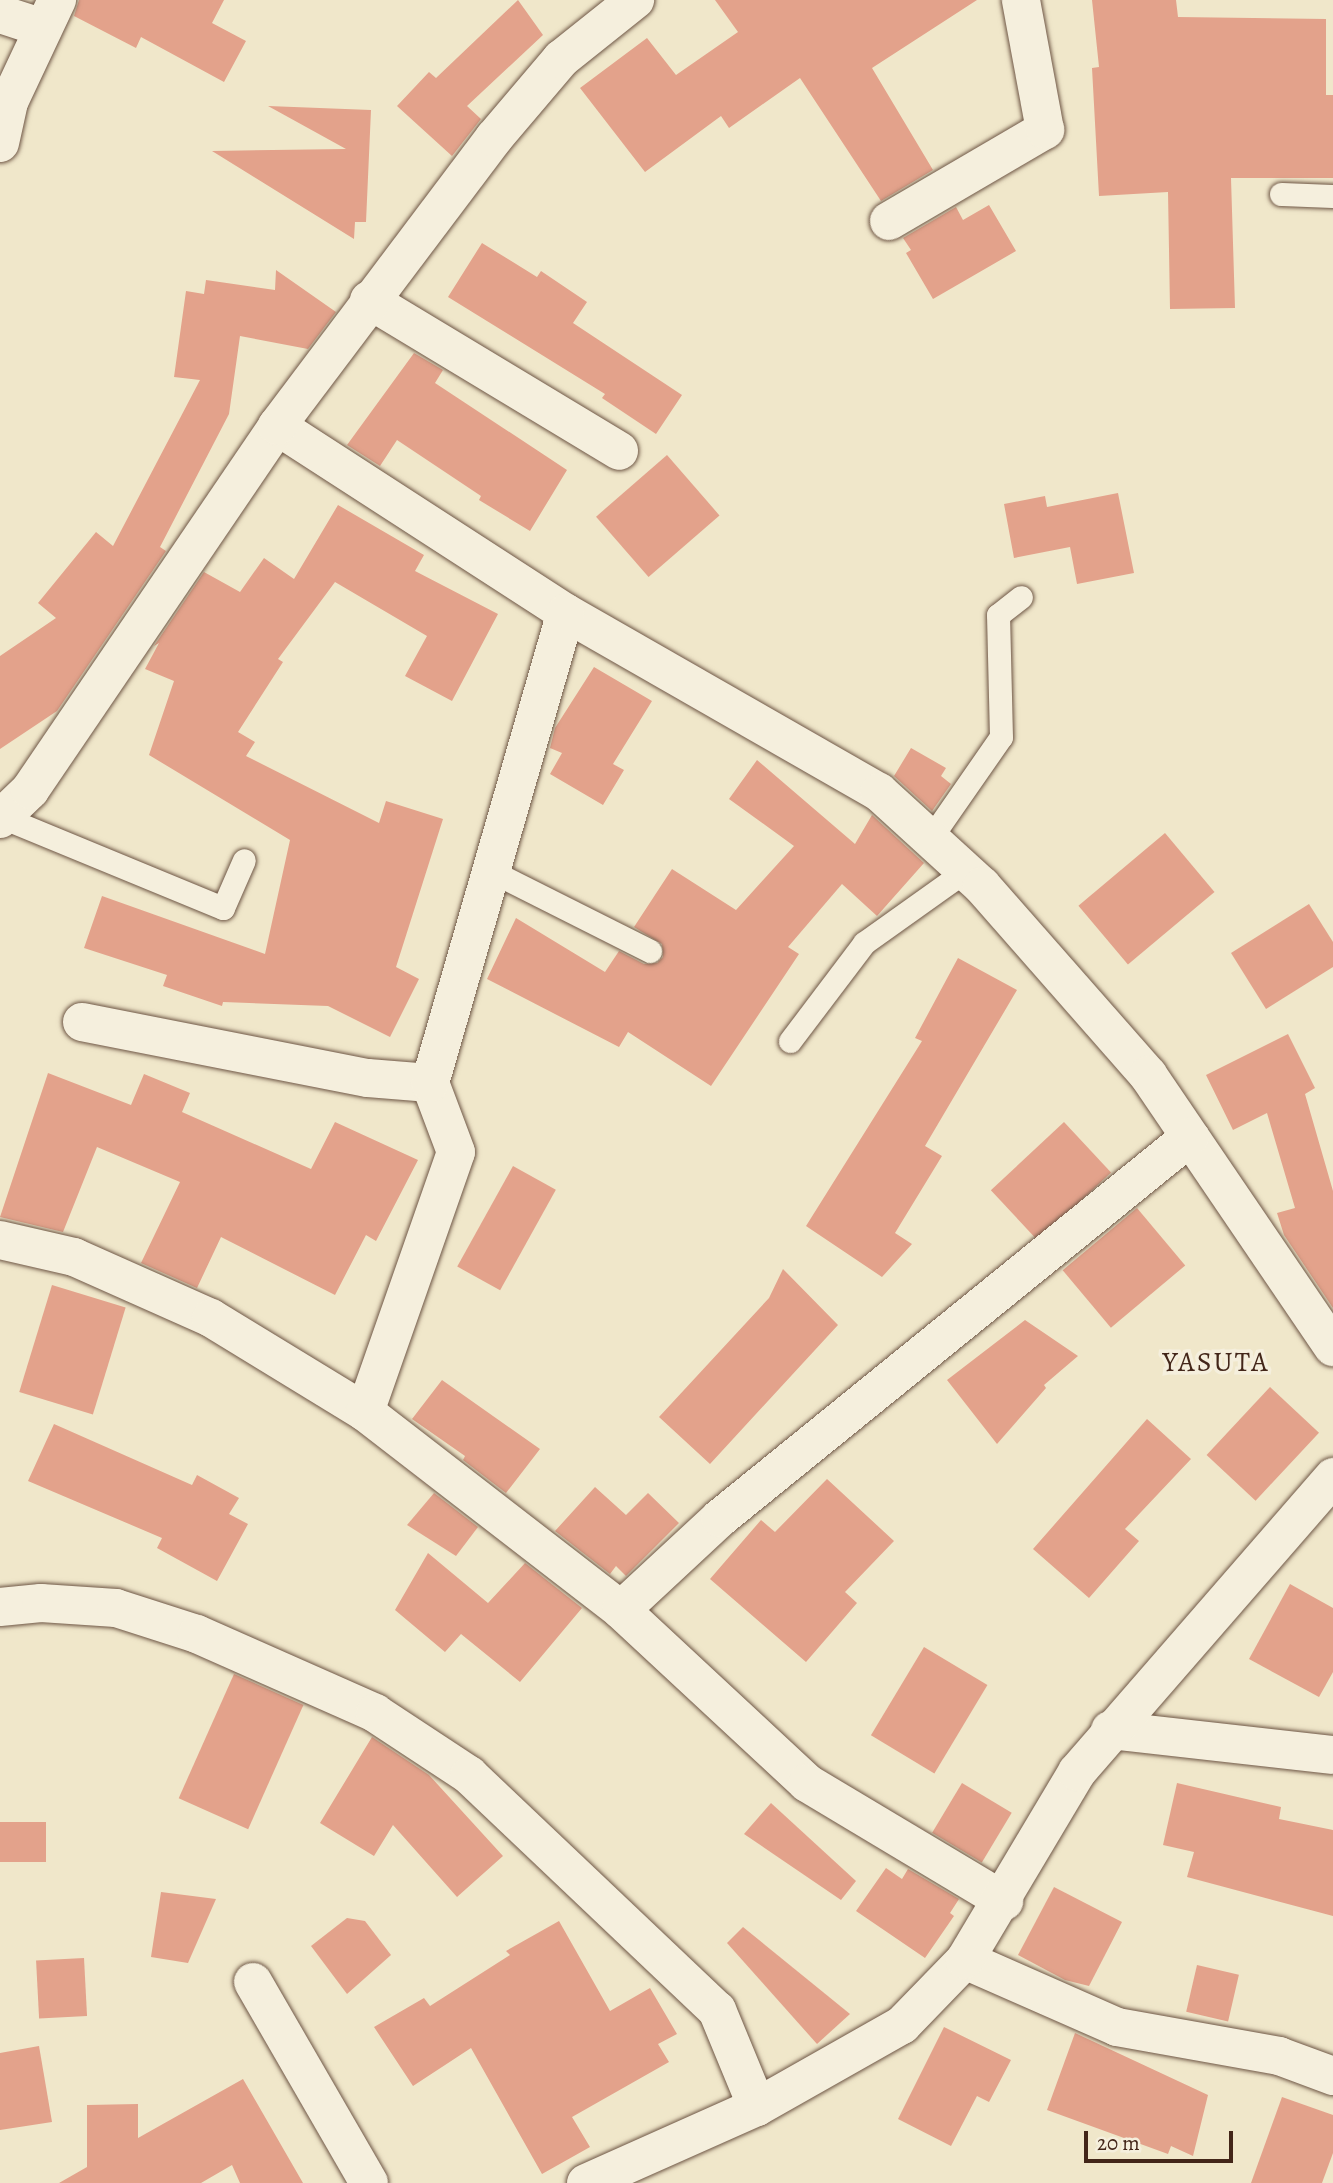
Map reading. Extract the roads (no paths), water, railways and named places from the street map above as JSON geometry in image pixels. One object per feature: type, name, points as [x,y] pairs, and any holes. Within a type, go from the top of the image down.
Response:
[{"type":"street","points":[[1,818],[30,790],[92,704],[277,426],[369,300],[561,59],[635,0]]},
{"type":"street","points":[[889,220],[1045,130],[1021,0]]},
{"type":"street","points":[[0,13],[50,14],[9,102],[0,142]]},
{"type":"street","points":[[369,300],[619,451]]},
{"type":"street","points":[[277,426],[566,612],[879,792],[965,871],[1148,1075],[1333,1347]]},
{"type":"street","points":[[365,1412],[456,1152],[430,1083],[566,612]]},
{"type":"street","points":[[82,1022],[368,1078],[430,1083]]},
{"type":"street","points":[[621,1610],[720,1518],[1190,1138]]},
{"type":"street","points":[[0,1240],[74,1257],[211,1318],[365,1412],[621,1610],[807,1783],[1004,1902]]},
{"type":"street","points":[[586,2183],[757,2108],[902,2025],[965,1961],[1004,1902],[1044,1823],[1110,1730],[1333,1477]]},
{"type":"street","points":[[0,1607],[41,1603],[116,1608],[197,1634],[375,1713],[469,1775],[716,2010],[757,2108]]},
{"type":"street","points":[[1110,1730],[1333,1755]]},
{"type":"street","points":[[965,1961],[1117,2027],[1279,2056],[1333,2076]]},
{"type":"street","points":[[253,1982],[369,2183]]},
{"type":"lane","points":[[1281,194],[1333,196]]},
{"type":"lane","points":[[930,839],[1000,737],[998,615],[1021,597]]},
{"type":"lane","points":[[1,818],[223,908],[244,860]]},
{"type":"lane","points":[[491,871],[650,951]]},
{"type":"lane","points":[[790,1041],[864,943],[965,871]]},
{"type":"district","name":"YASUTA","points":[[1216,1362]]}]
